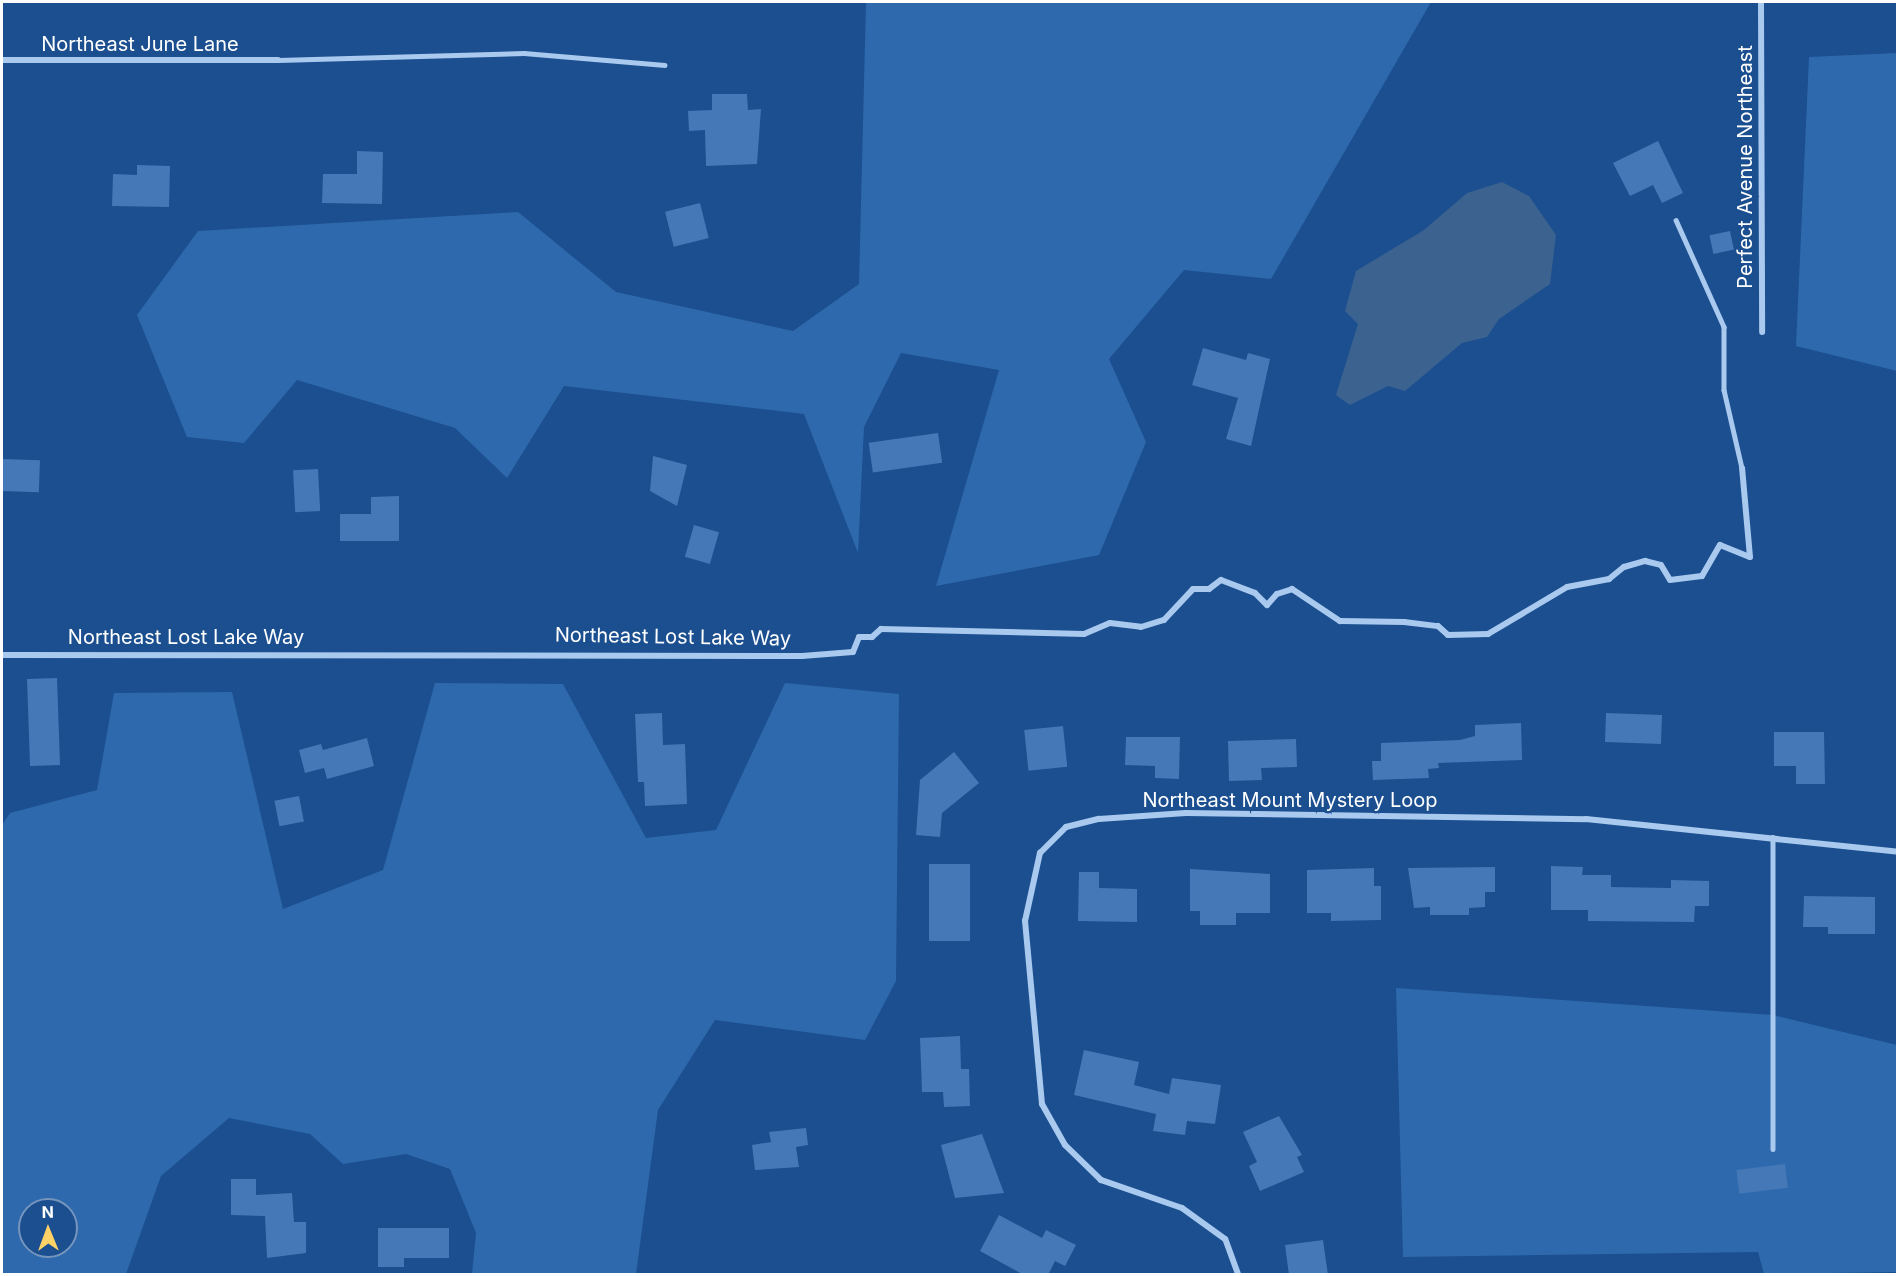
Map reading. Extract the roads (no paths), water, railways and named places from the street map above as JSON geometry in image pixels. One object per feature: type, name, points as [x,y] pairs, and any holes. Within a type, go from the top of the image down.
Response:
[{"type":"street","name":"Perfect Avenue Northeast","points":[[1761,2],[1762,332]]},
{"type":"street","name":"Northeast June Lane","points":[[2,60],[278,60]]},
{"type":"street","name":"Northeast Lost Lake Way","points":[[2,655],[802,656],[853,652],[859,637],[872,637],[881,629],[1084,634],[1110,623],[1141,627],[1164,620],[1194,588],[1209,589],[1221,580],[1255,593],[1268,605],[1277,594],[1292,589],[1340,621],[1404,622],[1438,626],[1448,634],[1488,634],[1568,587],[1609,579],[1624,567],[1645,561],[1661,565],[1670,580],[1702,576],[1720,545],[1750,556],[1742,468]]},
{"type":"street","name":"Northeast Mount Mystery Loop","points":[[1238,1275],[1225,1239],[1182,1208],[1101,1180],[1065,1145],[1042,1104],[1025,921],[1040,853],[1066,827],[1099,819],[1245,814],[1586,819],[1898,852]]},
{"type":"lane","points":[[278,60],[524,53],[664,65]]},
{"type":"lane","points":[[1676,220],[1724,327],[1724,390],[1742,468]]},
{"type":"lane","points":[[1773,837],[1773,1149]]}]
